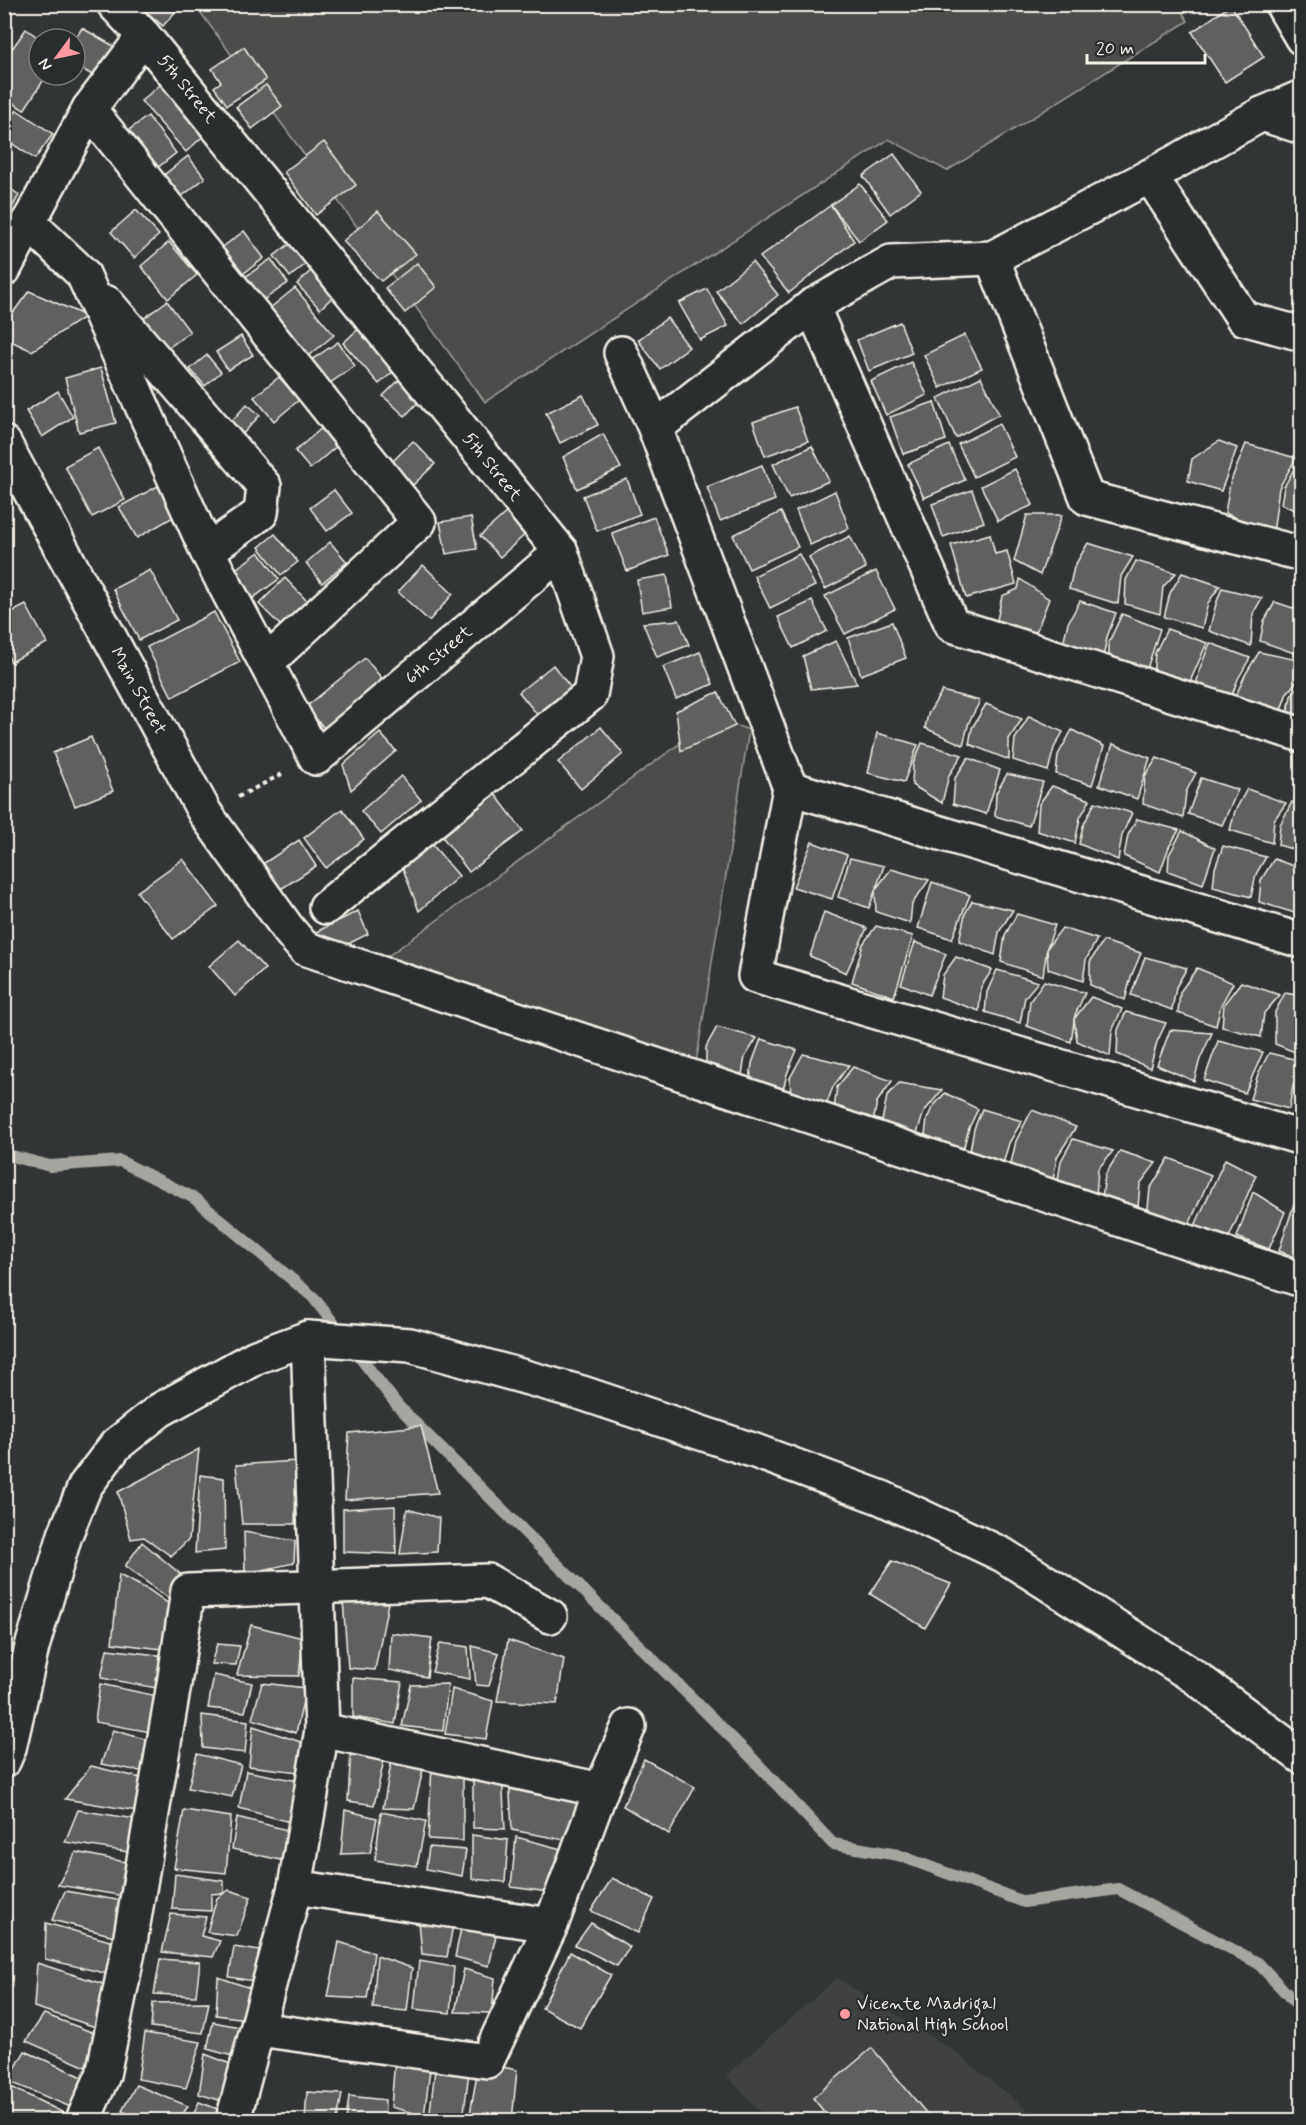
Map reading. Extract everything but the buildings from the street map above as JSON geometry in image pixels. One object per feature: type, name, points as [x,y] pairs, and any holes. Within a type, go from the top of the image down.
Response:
[{"type":"street","name":"5th Street","points":[[114,4],[144,36],[561,552],[597,656],[590,695],[326,907]]},
{"type":"street","points":[[1282,4],[1302,38]]},
{"type":"street","points":[[4,269],[89,109],[144,36]]},
{"type":"street","points":[[655,429],[812,306],[891,262],[992,258],[1150,176],[1262,114],[1302,97]]},
{"type":"street","points":[[89,109],[419,522],[267,662]]},
{"type":"street","points":[[1262,114],[1302,127]]},
{"type":"street","points":[[1150,176],[1243,318],[1302,334]]},
{"type":"street","points":[[28,222],[83,274],[264,486],[261,513],[207,551]]},
{"type":"street","points":[[992,258],[1087,498],[1302,554]]},
{"type":"street","points":[[83,274],[207,551],[316,758]]},
{"type":"street","points":[[812,306],[952,625],[1302,735]]},
{"type":"street","points":[[621,352],[655,429],[790,788],[755,976],[1302,1137]]},
{"type":"street","name":"Main Street","points":[[4,443],[205,813],[304,948],[1302,1280]]},
{"type":"street","name":"6th Street","points":[[316,758],[561,552]]},
{"type":"street","points":[[790,788],[1302,941]]},
{"type":"street","points":[[233,2121],[295,1887],[322,1730],[317,1588],[318,1339]]},
{"type":"street","points":[[4,1760],[9,1748],[35,1636],[65,1535],[85,1486],[116,1445],[160,1410],[256,1358],[318,1339],[410,1344],[582,1393],[755,1451],[882,1498],[1003,1555],[1195,1677],[1302,1757]]},
{"type":"street","points":[[83,2121],[102,2075],[130,1942],[188,1591],[488,1581],[550,1616]]},
{"type":"street","points":[[258,2029],[488,2061],[551,1925],[628,1726]]},
{"type":"street","points":[[322,1730],[602,1790]]},
{"type":"street","points":[[295,1887],[551,1925]]},
{"type":"path","points":[[205,813],[316,758]]},
{"type":"shaded area","points":[[1177,4],[1188,21],[947,171],[889,139],[485,402],[195,5]]},
{"type":"shaded area","points":[[715,718],[749,730],[696,1063],[388,956]]},
{"type":"shaded area","name":"Vicente Madrigal National High School","points":[[837,1978],[954,2051],[1040,2120],[768,2120],[726,2075]]},
{"type":"waterway","points":[[4,1154],[50,1166],[120,1161],[194,1198],[313,1297],[398,1406],[750,1756],[833,1844],[898,1855],[1024,1902],[1118,1889],[1258,1963],[1302,2010]]},
{"type":"place","name":"Vicente Madrigal National High School","points":[[845,2014]]}]
